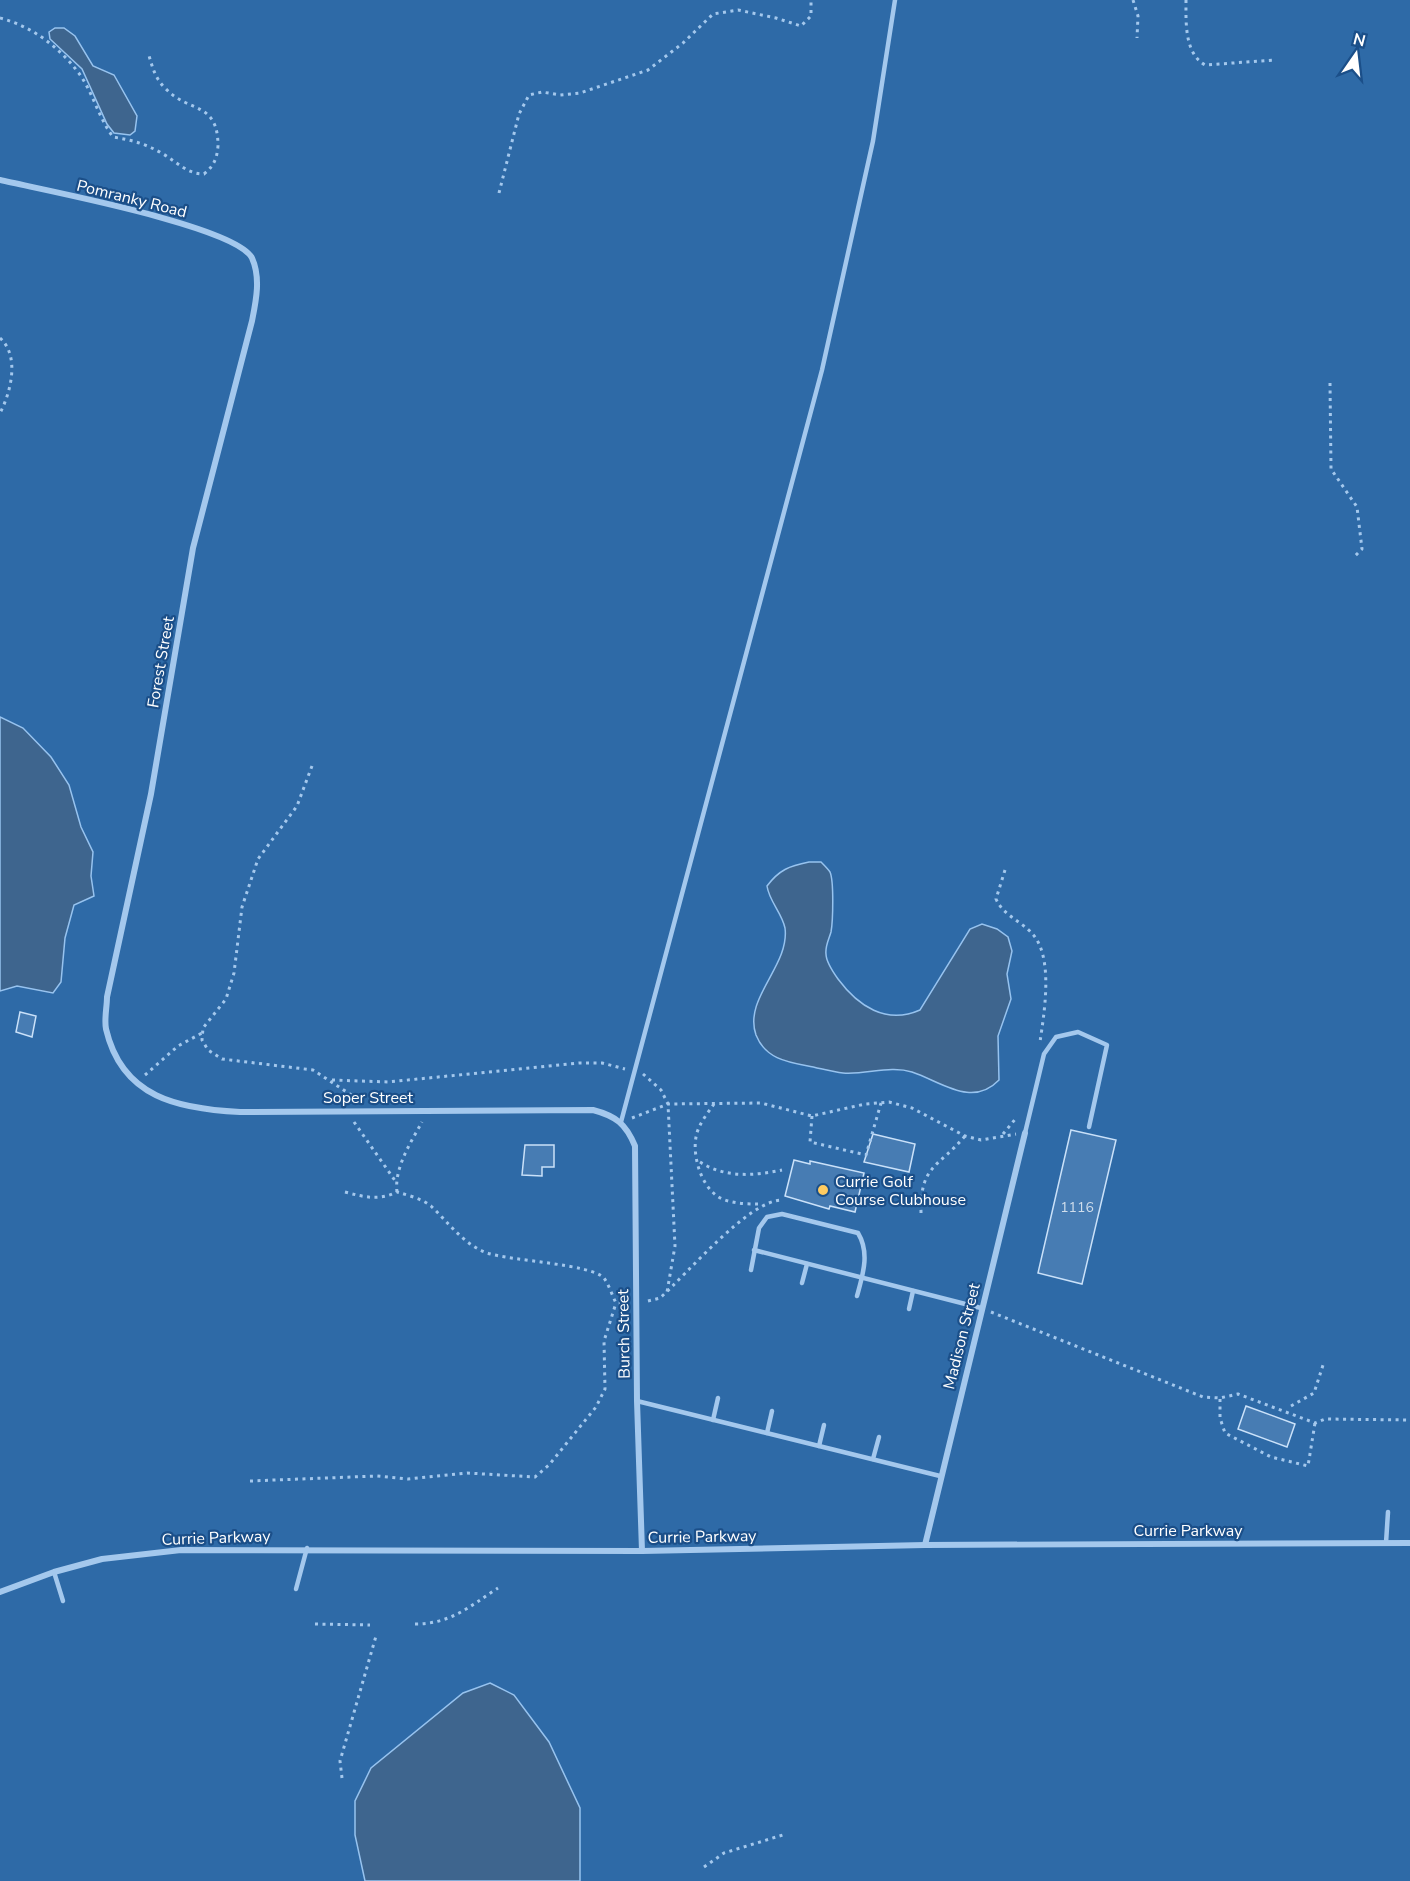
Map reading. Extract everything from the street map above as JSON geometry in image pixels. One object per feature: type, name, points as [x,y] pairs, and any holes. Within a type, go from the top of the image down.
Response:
[{"type":"street","name":"Pomranky Road","points":[[0,180],[204,230],[232,242],[252,257]]},
{"type":"street","name":"Forest Street","points":[[123,1071],[106,1028],[107,997],[151,794],[193,548],[252,321],[258,290],[252,257]]},
{"type":"street","name":"Soper Street","points":[[123,1071],[160,1099],[198,1110],[240,1112],[593,1110],[610,1114],[621,1122]]},
{"type":"street","name":"Burch Street","points":[[621,1122],[635,1146],[637,1401],[642,1551]]},
{"type":"street","name":"Madison Street","points":[[925,1545],[1025,1134]]},
{"type":"street","name":"Currie Parkway","points":[[0,1592],[54,1572],[102,1559],[141,1553],[307,1548],[642,1551],[925,1545],[1410,1543]]},
{"type":"lane","points":[[621,1122],[637,1072],[822,370],[873,141],[895,0]]},
{"type":"lane","points":[[1025,1134],[1044,1054],[1056,1036],[1078,1032],[1107,1045],[1089,1127]]},
{"type":"lane","points":[[751,1270],[759,1228],[767,1217],[782,1214],[858,1233],[864,1244],[862,1278],[857,1296]]},
{"type":"lane","points":[[754,1250],[981,1308]]},
{"type":"lane","points":[[802,1283],[807,1264]]},
{"type":"lane","points":[[909,1309],[913,1291]]},
{"type":"lane","points":[[713,1420],[718,1398]]},
{"type":"lane","points":[[637,1401],[940,1476]]},
{"type":"lane","points":[[767,1433],[772,1411]]},
{"type":"lane","points":[[819,1446],[824,1425]]},
{"type":"lane","points":[[873,1460],[879,1437]]},
{"type":"lane","points":[[1386,1543],[1388,1512]]},
{"type":"lane","points":[[296,1589],[307,1548]]},
{"type":"lane","points":[[54,1572],[63,1601]]},
{"type":"path","points":[[499,193],[519,114],[529,95],[542,92],[560,95],[580,93],[648,70],[683,43],[713,14],[738,10],[801,26],[811,16],[811,0]]},
{"type":"path","points":[[1133,0],[1138,16],[1137,38]]},
{"type":"path","points":[[1186,0],[1190,46],[1196,60],[1205,65],[1275,60]]},
{"type":"path","points":[[0,18],[23,24],[37,32],[78,72],[103,123],[113,137],[133,140],[162,153],[194,174],[204,174],[218,157],[217,126],[210,115],[197,106],[182,102],[167,90],[157,79],[148,52]]},
{"type":"path","points":[[0,338],[9,348],[12,363],[5,402],[0,413]]},
{"type":"path","points":[[1330,382],[1330,469],[1357,507],[1362,549],[1353,558]]},
{"type":"path","points":[[312,766],[297,806],[258,859],[242,907],[234,973],[226,999],[202,1028],[202,1040],[207,1050],[222,1059],[313,1070],[332,1080],[373,1110]]},
{"type":"path","points":[[1005,870],[996,899],[1001,910],[1036,938],[1042,957],[1046,997],[1038,1050]]},
{"type":"path","points":[[138,1083],[178,1046],[202,1032]]},
{"type":"path","points":[[332,1080],[388,1082],[579,1063],[602,1063],[646,1075],[661,1090],[668,1104],[675,1246],[667,1292]]},
{"type":"path","points":[[621,1122],[668,1104],[761,1103],[812,1116],[865,1104],[881,1103],[912,1108],[965,1136],[981,1140],[1003,1134],[1025,1134]]},
{"type":"path","points":[[812,1116],[810,1142],[866,1155],[881,1103]]},
{"type":"path","points":[[714,1104],[696,1135],[698,1161],[703,1179],[712,1192],[724,1200],[764,1204],[782,1200]]},
{"type":"path","points":[[397,1192],[396,1182],[402,1161],[429,1110]]},
{"type":"path","points":[[346,1111],[396,1182]]},
{"type":"path","points":[[1003,1134],[1020,1114]]},
{"type":"path","points":[[921,1213],[921,1193],[925,1177],[965,1136]]},
{"type":"path","points":[[698,1161],[726,1173],[764,1174],[782,1170]]},
{"type":"path","points":[[250,1480],[377,1476],[408,1479],[467,1473],[535,1476],[549,1465],[596,1407],[605,1389],[604,1341],[616,1303],[603,1278],[592,1271],[544,1265],[485,1252],[469,1244],[429,1205],[397,1192],[385,1198],[366,1198],[345,1192]]},
{"type":"path","points":[[616,1303],[636,1304],[660,1298],[749,1213],[764,1204]]},
{"type":"path","points":[[981,1308],[1184,1391],[1220,1398],[1238,1394],[1315,1423],[1325,1419],[1409,1420]]},
{"type":"path","points":[[1291,1406],[1314,1393],[1324,1362]]},
{"type":"path","points":[[1220,1398],[1220,1418],[1225,1433],[1272,1457],[1308,1466],[1315,1423]]},
{"type":"path","points":[[415,1624],[435,1624],[453,1617],[498,1588]]},
{"type":"path","points":[[315,1624],[370,1625]]},
{"type":"path","points":[[342,1778],[340,1761],[376,1636]]},
{"type":"path","points":[[704,1867],[724,1853],[786,1834]]},
{"type":"shaded area","points":[[0,0],[1410,0],[1410,1881],[0,1881]]},
{"type":"shaded area","points":[[55,28],[64,28],[75,36],[93,66],[114,75],[137,116],[135,131],[130,135],[114,133],[107,124],[82,69],[50,39],[49,32]]},
{"type":"shaded area","points":[[0,717],[23,728],[51,757],[69,785],[81,827],[93,852],[91,876],[94,896],[74,905],[65,938],[61,982],[53,993],[17,986],[0,991]]},
{"type":"shaded area","points":[[809,862],[821,862],[830,872],[831,877],[833,892],[831,932],[826,951],[828,964],[854,997],[864,1005],[884,1014],[908,1014],[920,1010],[970,929],[982,924],[997,929],[1008,937],[1012,951],[1007,974],[1011,999],[998,1036],[999,1080],[989,1088],[978,1092],[968,1092],[904,1070],[839,1072],[777,1058],[765,1049],[756,1035],[754,1021],[756,1008],[781,956],[785,942],[785,928],[767,886],[785,870]]},
{"type":"shaded area","points":[[490,1683],[514,1695],[549,1742],[580,1808],[580,1881],[365,1881],[355,1835],[355,1801],[371,1768],[463,1693]]},
{"type":"building","points":[[20,1012],[36,1016],[32,1037],[16,1032]]},
{"type":"building","points":[[1071,1130],[1116,1140],[1082,1284],[1038,1273]]},
{"type":"building","points":[[873,1134],[915,1144],[909,1172],[864,1162]]},
{"type":"building","points":[[525,1145],[554,1145],[554,1167],[542,1167],[542,1176],[522,1175]]},
{"type":"building","name":"Currie Golf Course Clubhouse","points":[[794,1160],[810,1164],[810,1161],[864,1173],[855,1212],[830,1206],[829,1209],[785,1196]]},
{"type":"building","points":[[1246,1406],[1295,1424],[1287,1447],[1238,1429]]},
{"type":"place","name":"Currie Golf Course Clubhouse","points":[[823,1190]]}]
